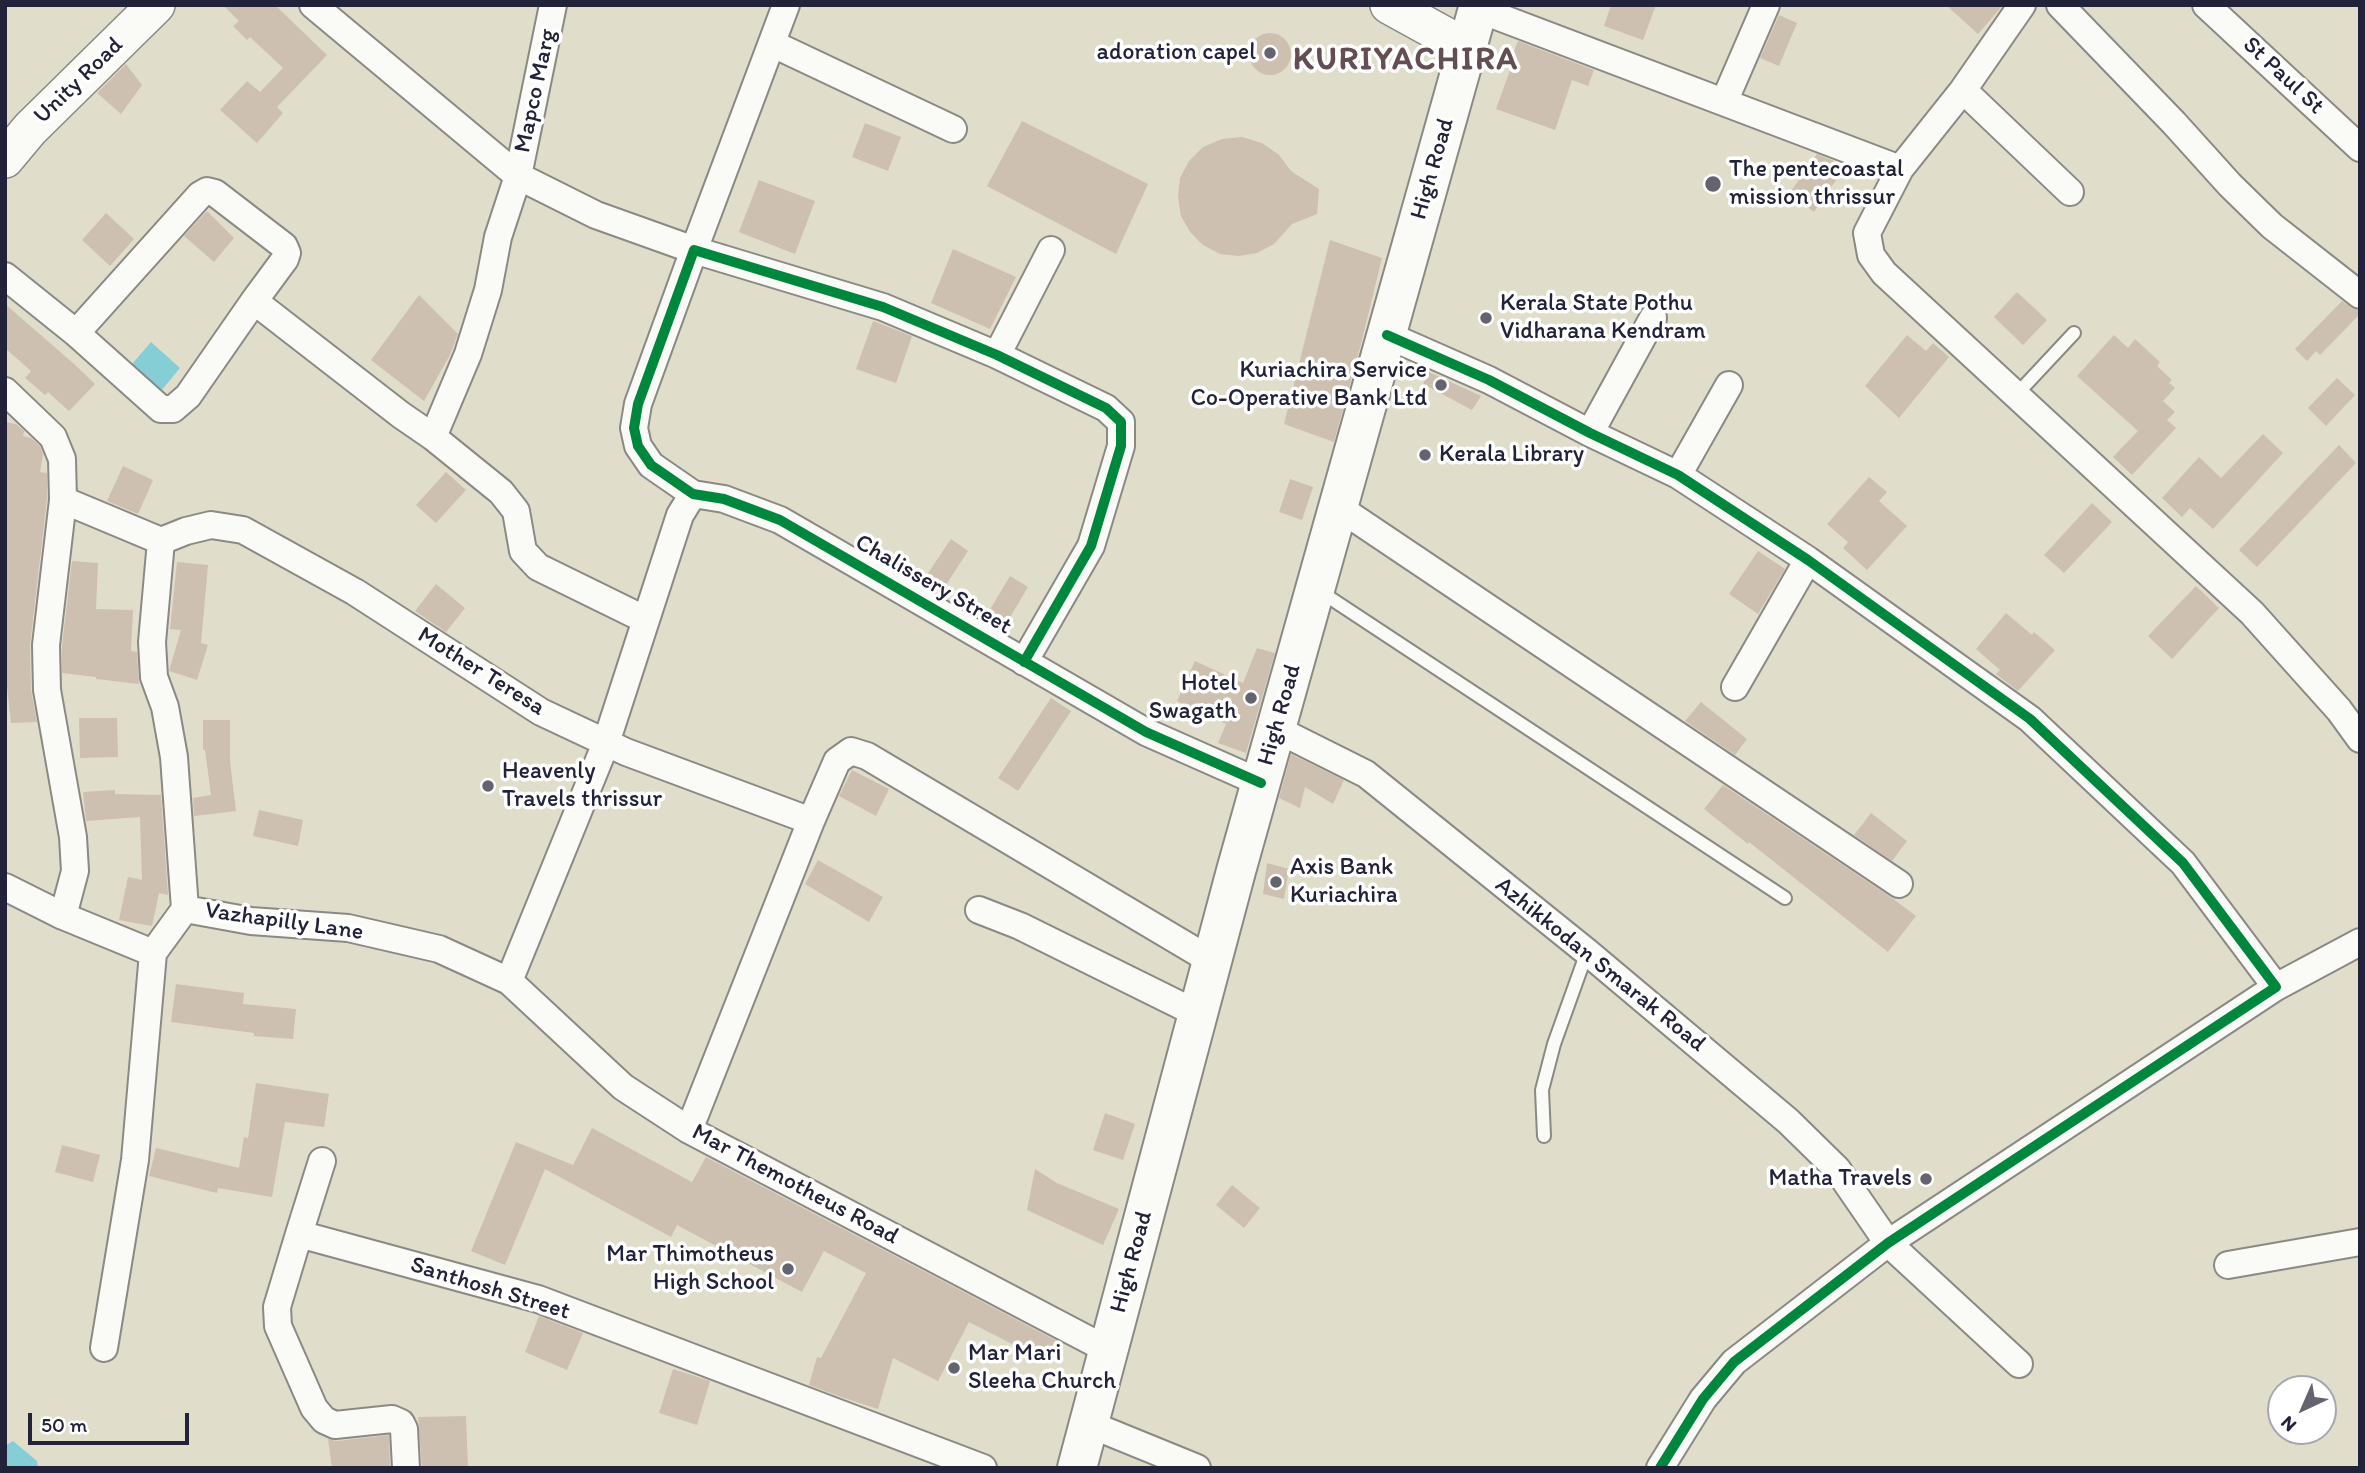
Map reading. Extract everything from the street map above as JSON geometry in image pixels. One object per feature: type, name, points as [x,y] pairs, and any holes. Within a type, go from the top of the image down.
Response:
[{"type":"main road","name":"High Road","points":[[1077,1468],[1212,961],[1479,7]]},
{"type":"street","name":"Unity Road","points":[[5,159],[30,129],[156,5]]},
{"type":"street","points":[[313,5],[518,176],[596,215],[694,250],[883,307],[997,355],[1106,408],[1121,422],[1121,446],[1091,546],[1024,662]]},
{"type":"street","name":"Mapco Marg","points":[[433,437],[468,354],[488,290],[498,237],[518,176],[553,5]]},
{"type":"street","points":[[509,981],[606,743],[680,515],[693,494],[651,465],[638,446],[634,428],[638,404],[786,5]]},
{"type":"street","points":[[1389,5],[1467,48]]},
{"type":"street","points":[[1724,102],[1766,5]]},
{"type":"street","points":[[2022,5],[1963,90],[1900,169],[1867,233],[1871,254],[1884,273],[2252,613],[2358,734]]},
{"type":"street","points":[[2060,5],[2272,226],[2360,295]]},
{"type":"street","name":"St Paul St","points":[[2207,5],[2360,148]]},
{"type":"street","points":[[1479,7],[1900,169]]},
{"type":"street","points":[[773,44],[953,129]]},
{"type":"street","points":[[1963,90],[2070,192]]},
{"type":"street","points":[[5,276],[76,333],[157,407],[173,409],[188,396],[287,253],[284,246],[215,193],[207,191],[200,195],[76,333]]},
{"type":"street","points":[[997,355],[1051,250]]},
{"type":"street","points":[[254,301],[501,492],[516,511],[523,551],[538,567],[646,620]]},
{"type":"street","points":[[1590,433],[1653,318]]},
{"type":"street","points":[[1387,335],[1489,380],[1678,475],[1808,560],[2031,719],[2183,863],[2276,988]]},
{"type":"street","points":[[1678,475],[1728,385]]},
{"type":"street","points":[[5,391],[53,437],[62,458],[63,500],[46,645],[47,690],[74,837],[75,871],[63,916]]},
{"type":"street","name":"Chalissery Street","points":[[693,494],[724,499],[780,520],[1146,732],[1261,783]]},
{"type":"street","points":[[63,500],[161,541],[152,642],[154,677],[165,707],[174,757],[185,909]]},
{"type":"street","points":[[1338,507],[1899,884]]},
{"type":"street","name":"Mother Teresa","points":[[161,541],[211,525],[243,530],[355,592],[541,712],[606,743],[811,821]]},
{"type":"street","points":[[1735,687],[1808,560]]},
{"type":"street","name":"Azhikkodan Smarak Road","points":[[1276,729],[1366,774],[1587,952],[1798,1130],[1837,1170],[1888,1243],[2019,1364]]},
{"type":"street","points":[[690,1130],[811,821],[837,761],[851,751],[867,756],[1212,961]]},
{"type":"street","points":[[5,887],[63,916],[153,953],[135,1160],[104,1348]]},
{"type":"street","name":"Vazhapilly Lane","points":[[153,953],[185,909],[251,920],[348,928],[439,949],[509,981]]},
{"type":"street","points":[[979,910],[1020,926],[1198,1014]]},
{"type":"street","points":[[1660,1468],[1703,1399],[1734,1362],[1888,1243],[2276,988],[2360,942]]},
{"type":"street","name":"Mar Themotheus Road","points":[[509,981],[623,1087],[690,1130],[1108,1350]]},
{"type":"street","points":[[322,1161],[277,1307],[278,1326],[314,1408],[324,1420],[335,1425],[392,1419],[401,1423],[404,1429],[406,1468]]},
{"type":"street","name":"Santhosh Street","points":[[299,1234],[538,1299],[983,1468]]},
{"type":"street","points":[[2228,1265],[2360,1242]]},
{"type":"street","points":[[1089,1424],[1197,1468]]},
{"type":"lane","points":[[2016,395],[2074,332]]},
{"type":"lane","points":[[1315,588],[1785,898]]},
{"type":"lane","points":[[1544,1136],[1542,1090],[1554,1044],[1587,952]]},
{"type":"water","points":[[151,342],[180,368],[156,397],[126,371]]},
{"type":"water","points":[[13,1441],[37,1461],[38,1468],[5,1468],[5,1446]]},
{"type":"building","points":[[223,5],[275,5],[327,55],[277,107],[283,113],[257,143],[220,110],[247,81],[260,92],[283,68],[250,37],[247,40],[233,26],[239,21]]},
{"type":"building","points":[[1611,5],[1656,5],[1643,40],[1604,26]]},
{"type":"building","points":[[1946,5],[2003,5],[1978,34]]},
{"type":"building","points":[[1779,15],[1797,23],[1779,66],[1760,58]]},
{"type":"building","name":"adoration capel","points":[[1270,33],[1285,39],[1291,54],[1285,69],[1270,75],[1255,69],[1249,54],[1255,39]]},
{"type":"building","points":[[1518,41],[1594,70],[1588,86],[1572,80],[1555,130],[1496,109]]},
{"type":"building","points":[[126,64],[142,85],[121,114],[97,93]]},
{"type":"building","points":[[1022,121],[1148,184],[1116,254],[987,186]]},
{"type":"building","points":[[865,123],[901,137],[888,171],[852,157]]},
{"type":"building","points":[[1242,137],[1262,143],[1279,155],[1291,171],[1319,189],[1317,214],[1292,224],[1274,244],[1257,253],[1239,256],[1220,254],[1203,245],[1190,232],[1181,216],[1178,197],[1180,178],[1189,161],[1203,147],[1222,139]]},
{"type":"building","points":[[1817,154],[1846,166],[1814,212],[1789,194]]},
{"type":"building","points":[[759,180],[815,201],[795,254],[739,232]]},
{"type":"building","points":[[207,211],[234,238],[214,262],[184,236]]},
{"type":"building","points":[[106,213],[134,239],[110,266],[82,240]]},
{"type":"building","points":[[1330,240],[1382,258],[1334,442],[1284,424]]},
{"type":"building","points":[[953,249],[1016,277],[990,329],[931,303]]},
{"type":"building","points":[[2017,292],[2047,320],[2023,345],[1994,317]]},
{"type":"building","points":[[419,295],[458,334],[450,355],[424,401],[371,360]]},
{"type":"building","points":[[2342,301],[2360,314],[2320,355],[2316,351],[2307,361],[2295,349]]},
{"type":"building","points":[[5,304],[95,384],[69,411],[48,392],[45,395],[25,378],[31,371],[5,348]]},
{"type":"building","points":[[873,321],[912,336],[896,383],[856,369]]},
{"type":"building","points":[[1907,335],[1926,351],[1933,343],[1949,357],[1899,418],[1865,386]]},
{"type":"building","points":[[2114,335],[2128,348],[2135,339],[2160,362],[2157,366],[2172,380],[2169,383],[2175,388],[2163,401],[2175,412],[2167,420],[2176,428],[2132,475],[2113,457],[2138,431],[2077,376]]},
{"type":"building","name":"Kuriachira Service Co-Operative Bank Ltd","points":[[1429,372],[1481,396],[1472,410],[1423,384]]},
{"type":"building","points":[[2337,378],[2355,395],[2326,426],[2308,408]]},
{"type":"building","points":[[5,422],[16,424],[24,431],[23,436],[31,438],[40,446],[43,454],[40,472],[47,473],[47,499],[30,645],[31,690],[37,722],[11,723],[5,669]]},
{"type":"building","points":[[2263,434],[2283,453],[2213,529],[2190,508],[2182,517],[2162,498],[2199,457],[2221,478]]},
{"type":"building","points":[[2339,445],[2356,463],[2257,567],[2239,550]]},
{"type":"building","points":[[123,466],[153,480],[138,514],[107,501]]},
{"type":"building","points":[[446,472],[466,490],[436,523],[416,505]]},
{"type":"building","points":[[1869,477],[1887,492],[1879,501],[1907,526],[1867,570],[1843,548],[1848,542],[1827,524]]},
{"type":"building","points":[[1290,479],[1313,487],[1302,520],[1279,512]]},
{"type":"building","points":[[2092,503],[2112,522],[2064,573],[2044,555]]},
{"type":"building","points":[[951,539],[968,551],[942,591],[924,579]]},
{"type":"building","points":[[1758,551],[1785,569],[1758,614],[1729,594]]},
{"type":"building","points":[[72,561],[98,563],[96,609],[133,610],[131,651],[137,652],[139,684],[62,673],[62,646]]},
{"type":"building","points":[[177,562],[208,565],[201,643],[208,645],[197,680],[169,671],[181,630],[170,629]]},
{"type":"building","points":[[1010,576],[1028,587],[1006,624],[988,613]]},
{"type":"building","points":[[436,584],[465,608],[446,632],[415,611]]},
{"type":"building","points":[[2196,586],[2219,608],[2172,659],[2148,636]]},
{"type":"building","points":[[2006,613],[2055,650],[2018,691],[1996,674],[2000,670],[1976,649]]},
{"type":"building","points":[[1257,648],[1275,653],[1246,753],[1218,743],[1226,724],[1177,701],[1195,661],[1243,683]]},
{"type":"building","points":[[1051,698],[1071,711],[1018,791],[998,778]]},
{"type":"building","points":[[1701,702],[1747,739],[1735,755],[1685,721]]},
{"type":"building","points":[[79,718],[117,718],[118,757],[80,758]]},
{"type":"building","points":[[203,720],[230,720],[230,761],[236,811],[194,816],[193,798],[211,795],[203,750]]},
{"type":"building","points":[[1291,754],[1344,780],[1333,804],[1305,787],[1300,808],[1279,798]]},
{"type":"building","points":[[852,770],[889,789],[876,816],[839,796]]},
{"type":"building","points":[[1723,785],[1916,916],[1888,952],[1704,809]]},
{"type":"building","points":[[115,790],[115,794],[161,795],[168,895],[159,893],[152,926],[119,920],[128,877],[142,880],[140,817],[86,821],[83,792]]},
{"type":"building","points":[[259,810],[303,820],[298,846],[253,836]]},
{"type":"building","points":[[1871,813],[1907,841],[1892,861],[1854,835]]},
{"type":"building","points":[[818,860],[883,897],[869,922],[805,884]]},
{"type":"building","name":"Axis Bank Kuriachira","points":[[1267,863],[1289,869],[1284,899],[1263,894]]},
{"type":"building","points":[[176,984],[244,993],[243,1004],[296,1009],[293,1039],[254,1036],[254,1033],[171,1022]]},
{"type":"building","points":[[256,1083],[329,1094],[324,1127],[285,1122],[272,1197],[218,1188],[217,1193],[149,1176],[156,1148],[239,1168],[244,1137],[248,1138]]},
{"type":"building","points":[[1105,1113],[1135,1124],[1123,1160],[1093,1150]]},
{"type":"building","points":[[592,1128],[692,1182],[706,1157],[1059,1342],[1052,1359],[1019,1344],[1018,1347],[969,1322],[938,1381],[893,1358],[878,1409],[841,1397],[809,1385],[817,1357],[821,1358],[866,1273],[824,1251],[802,1292],[677,1225],[671,1237],[545,1169],[505,1265],[471,1251],[516,1142],[573,1165]]},
{"type":"building","points":[[62,1145],[100,1155],[93,1182],[55,1172]]},
{"type":"building","points":[[1035,1169],[1057,1183],[1119,1209],[1103,1245],[1027,1210]]},
{"type":"building","points":[[1232,1185],[1260,1208],[1244,1228],[1216,1205]]},
{"type":"building","points":[[539,1316],[583,1333],[567,1370],[525,1352]]},
{"type":"building","points":[[673,1369],[710,1381],[697,1425],[659,1413]]},
{"type":"building","points":[[466,1416],[468,1468],[422,1468],[418,1417]]},
{"type":"building","points":[[389,1435],[390,1468],[332,1468],[328,1439],[337,1441]]},
{"type":"cycle path","points":[[1024,662],[1091,546],[1121,446],[1121,422],[1106,408],[997,355],[883,307],[694,250],[638,404],[634,428],[638,446],[651,465],[693,494],[724,499],[780,520],[1146,732],[1261,783]]},
{"type":"cycle path","points":[[1387,335],[1489,380],[1678,475],[1808,560],[2030,719],[2183,863],[2276,987],[1888,1243],[1734,1362],[1703,1399],[1660,1468]]},
{"type":"place","name":"adoration capel","points":[[1270,53]]},
{"type":"place","name":"The pentecoastal mission thrissur","points":[[1713,184]]},
{"type":"place","name":"Kerala State Pothu Vidharana Kendram","points":[[1486,318]]},
{"type":"place","name":"Kuriachira Service Co-Operative Bank Ltd","points":[[1441,385]]},
{"type":"place","name":"Kerala Library","points":[[1425,455]]},
{"type":"place","name":"Hotel Swagath","points":[[1251,698]]},
{"type":"place","name":"Heavenly Travels thrissur","points":[[488,786]]},
{"type":"place","name":"Axis Bank Kuriachira","points":[[1276,882]]},
{"type":"place","name":"Matha Travels","points":[[1926,1179]]},
{"type":"place","name":"Mar Thimotheus High School","points":[[788,1269]]},
{"type":"place","name":"Mar Mari Sleeha Church","points":[[954,1368]]},
{"type":"district","name":"KURIYACHIRA","points":[[1406,61]]}]
